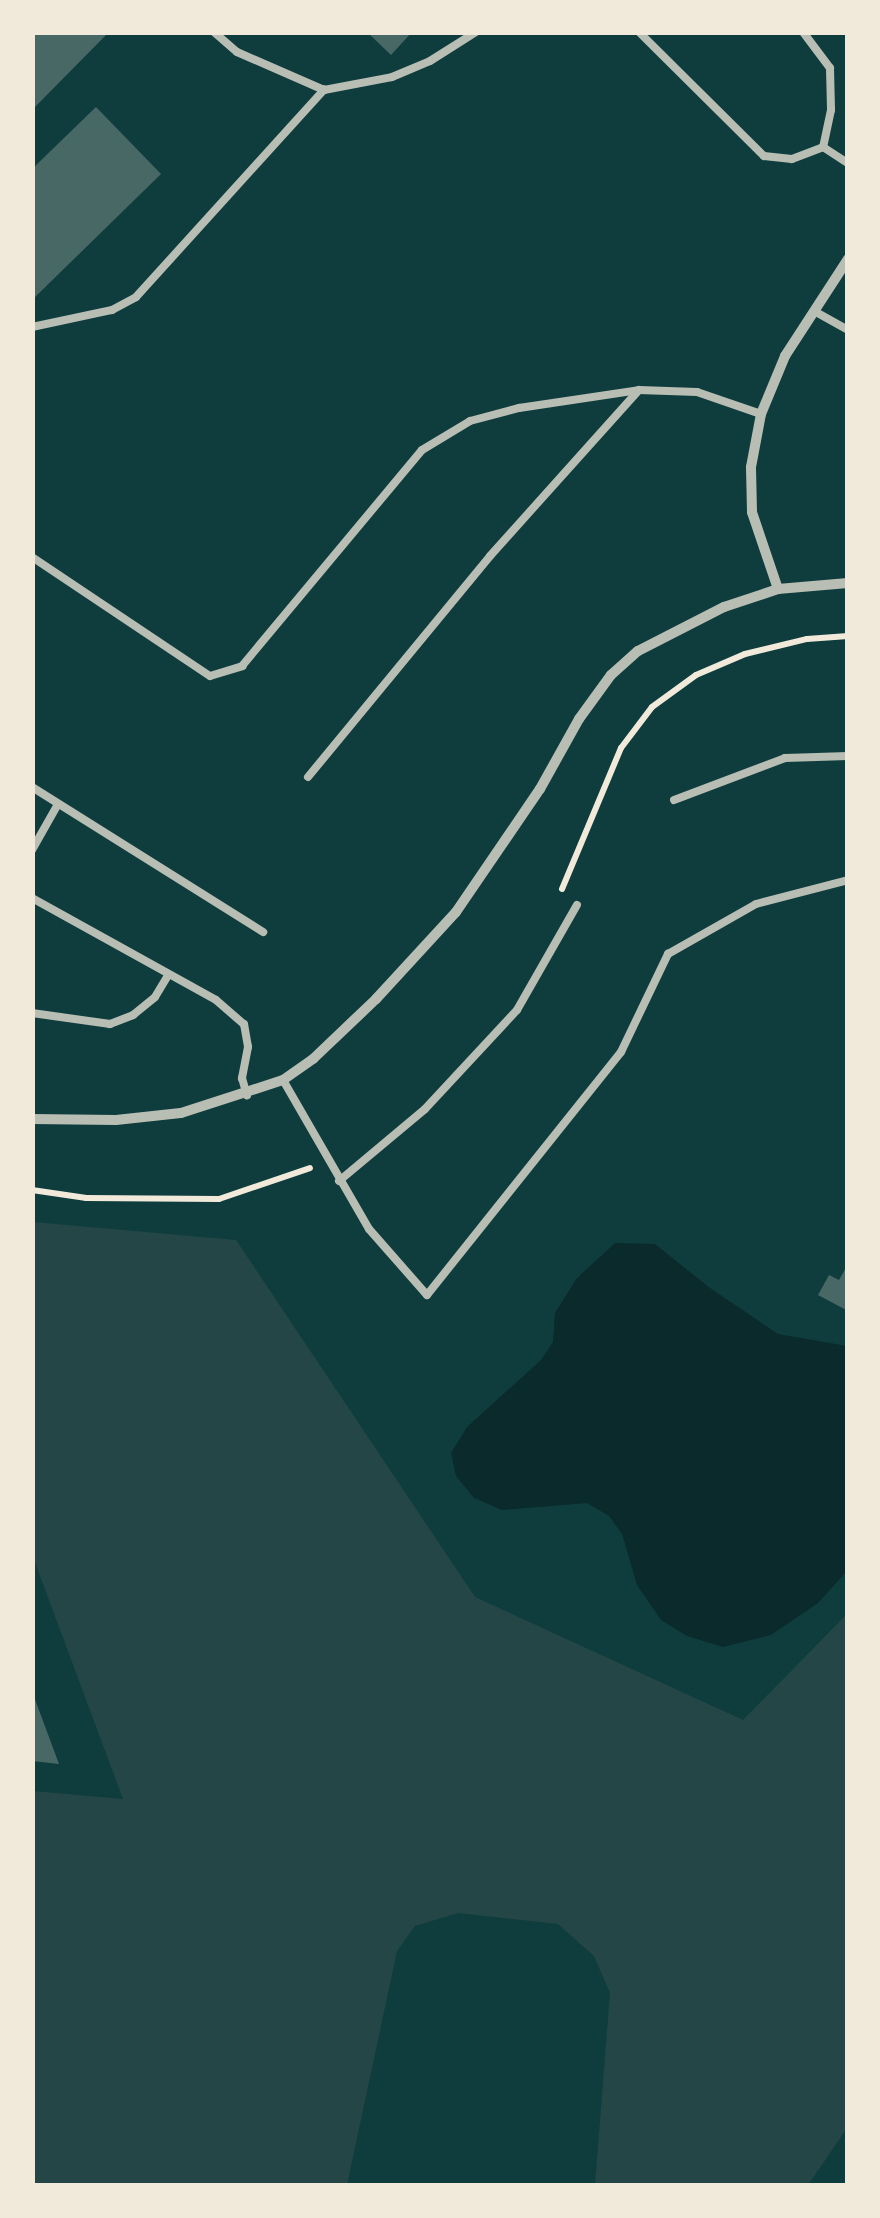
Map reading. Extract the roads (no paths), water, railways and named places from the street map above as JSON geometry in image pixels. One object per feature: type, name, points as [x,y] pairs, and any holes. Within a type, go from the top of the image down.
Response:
[{"type":"street","points":[[778,590],[752,512],[751,467],[761,414],[785,356],[848,259]]},
{"type":"street","points":[[32,1119],[148,1116],[247,1095],[283,1080],[313,1059],[376,999],[456,912],[612,675],[638,651],[724,607],[778,590],[848,583]]},
{"type":"lane","points":[[214,32],[237,52],[324,90],[392,77],[430,61],[476,32]]},
{"type":"lane","points":[[639,32],[764,156],[792,159],[823,147]]},
{"type":"lane","points":[[802,32],[830,68],[830,110],[823,147]]},
{"type":"lane","points":[[32,328],[112,310],[136,298],[324,90]]},
{"type":"lane","points":[[823,147],[848,162]]},
{"type":"lane","points":[[814,311],[848,330]]},
{"type":"lane","points":[[308,777],[490,556],[639,390]]},
{"type":"lane","points":[[32,557],[210,676],[242,666],[422,450],[470,421],[639,390],[697,392],[761,414]]},
{"type":"lane","points":[[674,800],[785,758],[848,756]]},
{"type":"lane","points":[[32,787],[263,932]]},
{"type":"lane","points":[[32,850],[58,804]]},
{"type":"lane","points":[[283,1080],[369,1229],[427,1295],[621,1052],[668,954],[756,904],[848,880]]},
{"type":"lane","points":[[32,898],[216,1000],[244,1024],[248,1047],[242,1078],[247,1095]]},
{"type":"lane","points":[[340,1182],[425,1109],[516,1010],[577,905]]},
{"type":"lane","points":[[32,1013],[110,1024],[132,1015],[155,997],[168,975]]}]
